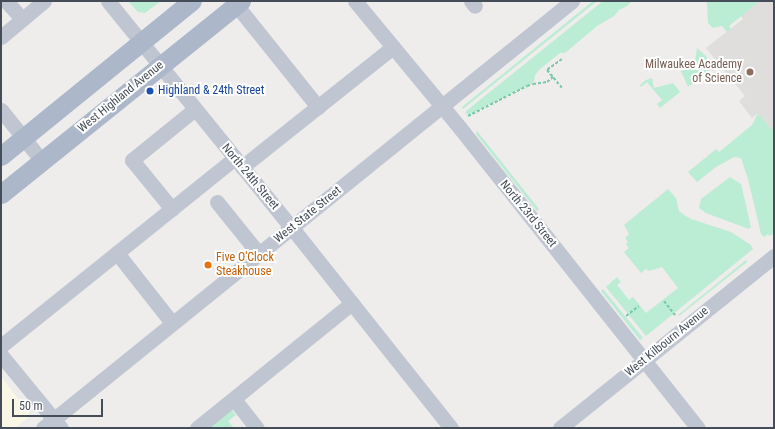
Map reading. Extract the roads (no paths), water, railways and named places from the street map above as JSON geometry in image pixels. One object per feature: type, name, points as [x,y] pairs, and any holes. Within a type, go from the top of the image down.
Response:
[{"type":"main road","points":[[1,156],[192,1]]},
{"type":"main road","name":"West Highland Avenue","points":[[1,194],[160,67],[237,2]]},
{"type":"street","points":[[6,1],[22,19]]},
{"type":"street","points":[[1,37],[44,1]]},
{"type":"street","name":"North 24th Street","points":[[108,1],[292,228],[451,428]]},
{"type":"street","name":"North 23rd Street","points":[[355,1],[442,107],[698,428]]},
{"type":"street","name":"West State Street","points":[[53,425],[172,323],[292,228],[572,1]]},
{"type":"street","points":[[237,2],[318,107]]},
{"type":"street","points":[[1,346],[172,209],[318,107],[393,47]]},
{"type":"street","points":[[172,209],[132,160],[195,109]]},
{"type":"street","points":[[1,110],[42,161]]},
{"type":"street","points":[[217,202],[259,254]]},
{"type":"street","points":[[117,253],[172,323]]},
{"type":"street","name":"West Kilbourn Avenue","points":[[568,426],[644,360],[773,259]]},
{"type":"street","points":[[197,428],[352,303]]},
{"type":"street","points":[[1,355],[53,425]]},
{"type":"street","points":[[234,398],[258,428]]},
{"type":"place","name":"Milwaukee Academy of Science","points":[[750,72]]},
{"type":"place","name":"Highland & 24th Street","points":[[150,91]]},
{"type":"place","name":"Five O'Clock Steakhouse","points":[[208,265]]}]
